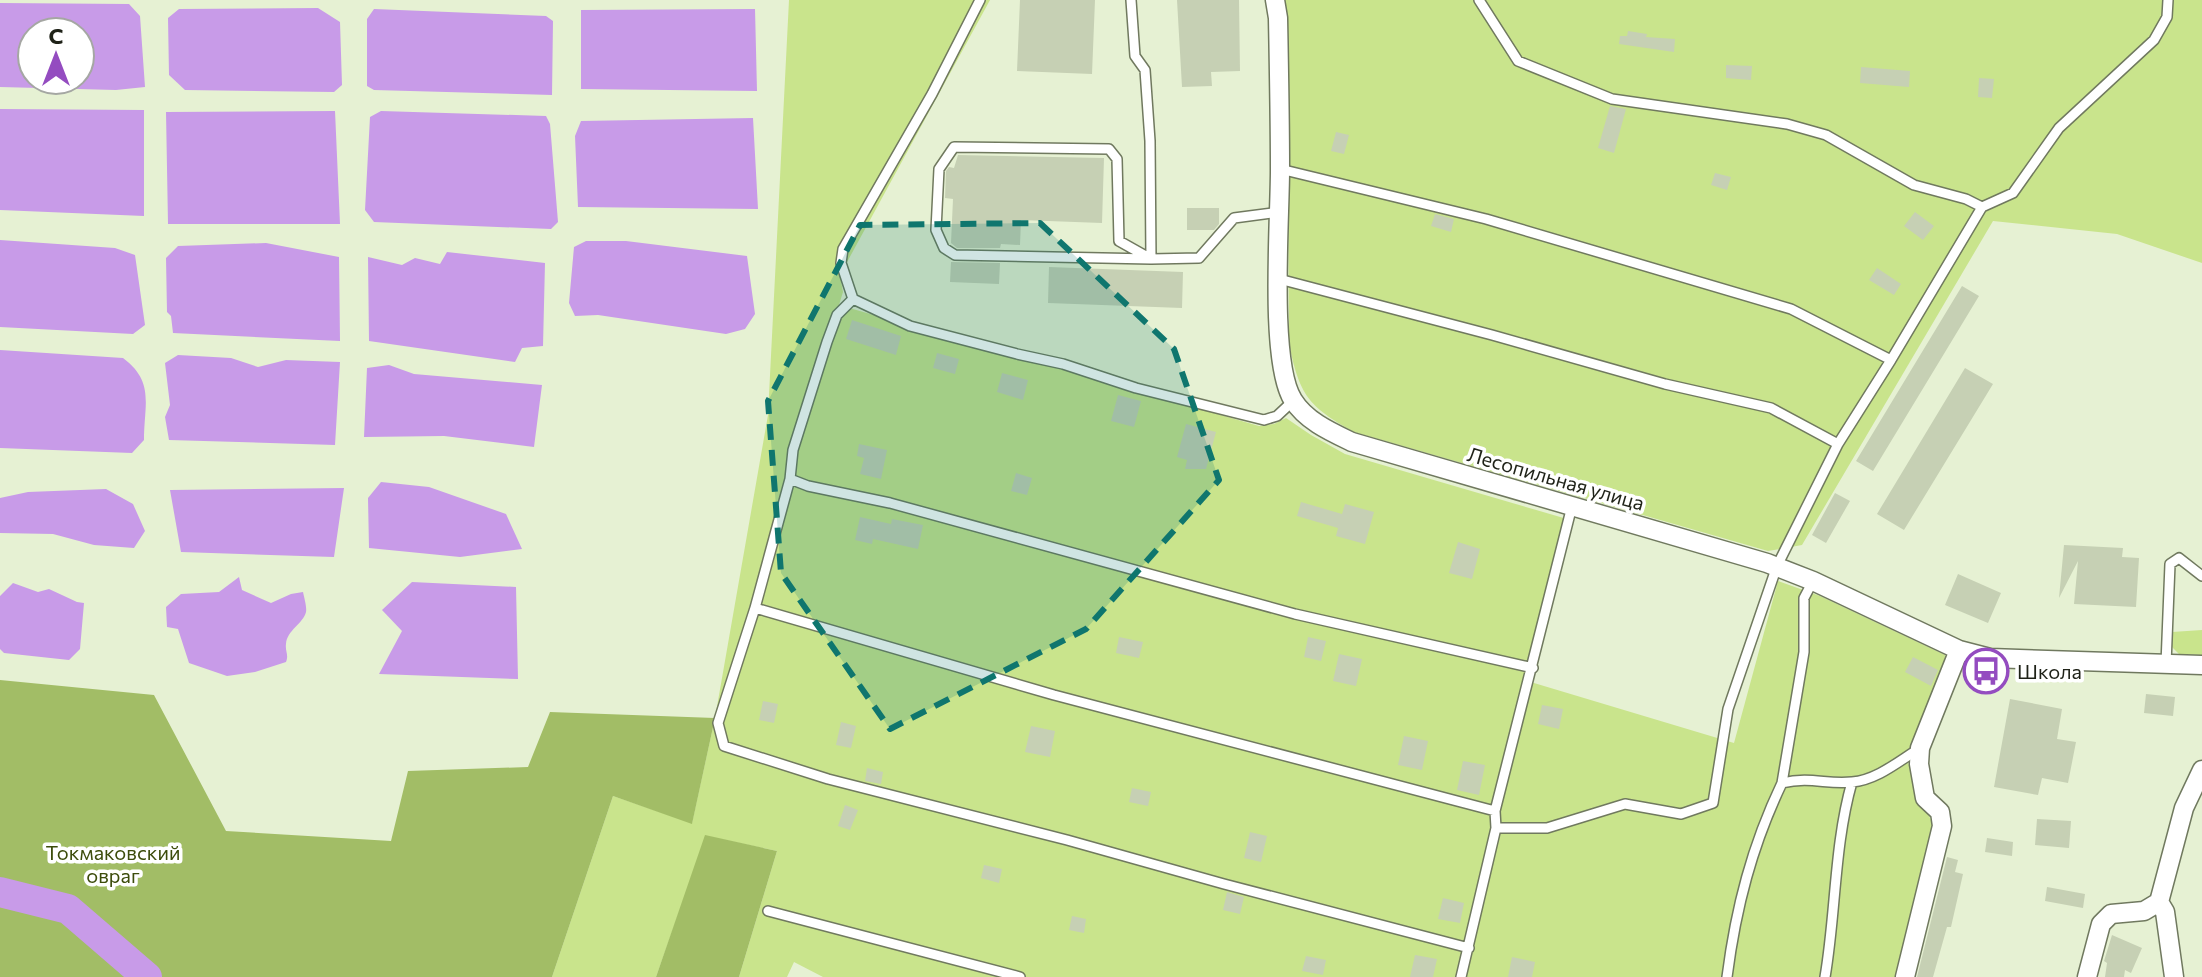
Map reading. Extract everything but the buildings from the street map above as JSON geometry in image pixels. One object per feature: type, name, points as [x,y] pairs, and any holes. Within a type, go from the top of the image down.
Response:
[{"type":"street","points":[[1275,0],[1278,18],[1280,169],[1279,345],[1284,375],[1293,401]]},
{"type":"street","name":"Лесопильная улица","points":[[1293,401],[1320,426],[1352,442],[1777,566],[1959,650],[1990,658],[2202,665]]},
{"type":"street","points":[[1905,977],[1942,826],[1940,812],[1925,798],[1919,764],[1920,748],[1959,650]]},
{"type":"street","points":[[2087,977],[2101,924],[2111,914],[2144,911],[2159,902],[2184,808],[2202,770]]},
{"type":"street","points":[[2159,902],[2165,912],[2174,977]]},
{"type":"lane","points":[[980,0],[932,94],[843,249],[841,263],[853,299],[910,326],[1063,364],[1136,388],[1264,420],[1277,416],[1293,401]]},
{"type":"lane","points":[[1131,0],[1135,56],[1145,70],[1150,141],[1151,259]]},
{"type":"lane","points":[[1479,0],[1518,61],[1612,99],[1787,124],[1826,135],[1914,185],[1966,199],[1982,207]]},
{"type":"lane","points":[[1496,828],[1547,828],[1625,804],[1681,814],[1713,803],[1728,709],[1777,566],[1838,444],[1982,207],[2013,193],[2059,128],[2154,40],[2167,17],[2168,0]]},
{"type":"lane","points":[[1151,259],[1119,241],[1117,159],[1109,149],[954,147],[940,165],[936,230],[944,248],[955,255],[1151,259],[1199,258],[1234,218],[1280,212]]},
{"type":"lane","points":[[1280,169],[1486,219],[1791,309],[1891,360]]},
{"type":"lane","points":[[1279,279],[1665,384],[1771,408],[1838,444]]},
{"type":"lane","points":[[853,299],[837,315],[793,450],[790,479],[755,608],[718,723],[724,746],[828,779],[1469,948]]},
{"type":"lane","points":[[790,479],[808,486],[935,515],[1295,614],[1533,668]]},
{"type":"lane","points":[[1461,977],[1496,828],[1495,811],[1572,506]]},
{"type":"lane","points":[[2166,664],[2170,564],[2179,558],[2202,576]]},
{"type":"lane","points":[[1727,977],[1745,875],[1782,783],[1804,652],[1804,598],[1813,581]]},
{"type":"lane","points":[[755,608],[1054,695],[1495,811]]},
{"type":"lane","points":[[1782,783],[1802,778],[1852,782],[1875,776],[1920,748]]},
{"type":"lane","points":[[1825,977],[1835,912],[1838,865],[1852,782]]},
{"type":"lane","points":[[768,911],[1020,977]]},
{"type":"highlighted area","points":[[1040,223],[1174,349],[1219,480],[1086,629],[890,729],[781,573],[768,401],[860,225]]},
{"type":"green space","points":[[789,0],[990,0],[840,275],[843,292],[839,305],[1259,426],[1286,418],[1345,454],[1567,519],[1524,680],[1734,743],[1778,581],[1820,596],[1945,655],[1944,670],[1908,764],[1916,776],[1919,800],[1933,828],[1898,977],[823,977],[794,962],[787,977],[739,977],[777,851],[706,836],[656,977],[552,977],[613,796],[692,823],[715,718],[768,415]]},
{"type":"green space","points":[[1284,0],[2202,0],[2202,263],[2117,234],[1993,221],[1802,545],[1768,551],[1354,432],[1326,415],[1308,398],[1297,376],[1289,344],[1287,19]]},
{"type":"green space","points":[[2202,630],[2202,655],[2179,654],[2172,647],[2172,632]]},
{"type":"green space","name":"Токмаковский овраг","points":[[0,680],[154,695],[226,831],[391,841],[408,771],[528,767],[550,712],[715,718],[692,824],[613,796],[552,977],[0,977]]},
{"type":"green space","points":[[705,835],[777,851],[739,977],[656,977]]},
{"type":"shaded area","points":[[0,3],[129,4],[140,16],[145,87],[96,89],[96,16],[16,16],[16,87],[0,87]]},
{"type":"shaded area","points":[[318,8],[340,22],[342,85],[334,92],[185,90],[169,75],[168,18],[179,9]]},
{"type":"shaded area","points":[[374,9],[546,16],[553,21],[552,95],[374,90],[367,86],[367,19]]},
{"type":"shaded area","points":[[755,9],[757,91],[581,89],[581,10]]},
{"type":"shaded area","points":[[0,109],[144,110],[144,216],[0,210]]},
{"type":"shaded area","points":[[335,111],[340,224],[168,224],[166,112]]},
{"type":"shaded area","points":[[381,111],[546,116],[550,124],[558,222],[551,229],[374,222],[365,210],[370,117]]},
{"type":"shaded area","points":[[753,118],[758,209],[578,207],[575,136],[581,121]]},
{"type":"shaded area","points":[[0,240],[115,248],[135,255],[145,325],[133,334],[0,327]]},
{"type":"shaded area","points":[[586,241],[626,241],[747,256],[755,314],[745,329],[726,334],[598,315],[575,316],[569,303],[574,247]]},
{"type":"shaded area","points":[[266,243],[339,257],[340,341],[173,333],[171,316],[167,312],[166,258],[178,246]]},
{"type":"shaded area","points":[[447,252],[545,263],[543,346],[522,348],[515,362],[369,341],[368,257],[402,265],[415,258],[440,264]]},
{"type":"shaded area","points":[[0,350],[123,358],[144,385],[144,440],[132,453],[0,448]]},
{"type":"shaded area","points":[[178,355],[231,358],[258,367],[286,360],[340,362],[335,445],[169,440],[165,417],[170,405],[165,363]]},
{"type":"shaded area","points":[[389,365],[414,374],[542,385],[534,447],[444,436],[364,437],[367,368]]},
{"type":"shaded area","points":[[381,482],[429,487],[506,514],[522,549],[460,557],[369,548],[368,498]]},
{"type":"shaded area","points":[[344,488],[334,557],[181,552],[170,490]]},
{"type":"shaded area","points":[[106,489],[133,504],[145,531],[134,548],[94,545],[53,534],[0,533],[0,498],[28,492]]},
{"type":"shaded area","points":[[239,577],[242,590],[271,603],[303,592],[306,612],[287,639],[286,662],[255,672],[227,676],[189,663],[178,629],[167,627],[166,607],[181,594],[219,592]]},
{"type":"shaded area","points":[[412,582],[516,587],[518,679],[379,674],[402,631],[382,610]]},
{"type":"shaded area","points":[[13,583],[38,592],[49,589],[84,603],[80,649],[69,660],[4,653],[0,649],[0,596]]},
{"type":"waterway","points":[[0,892],[68,909],[147,977]]},
{"type":"place","name":"Школа","points":[[1986,671]]}]
